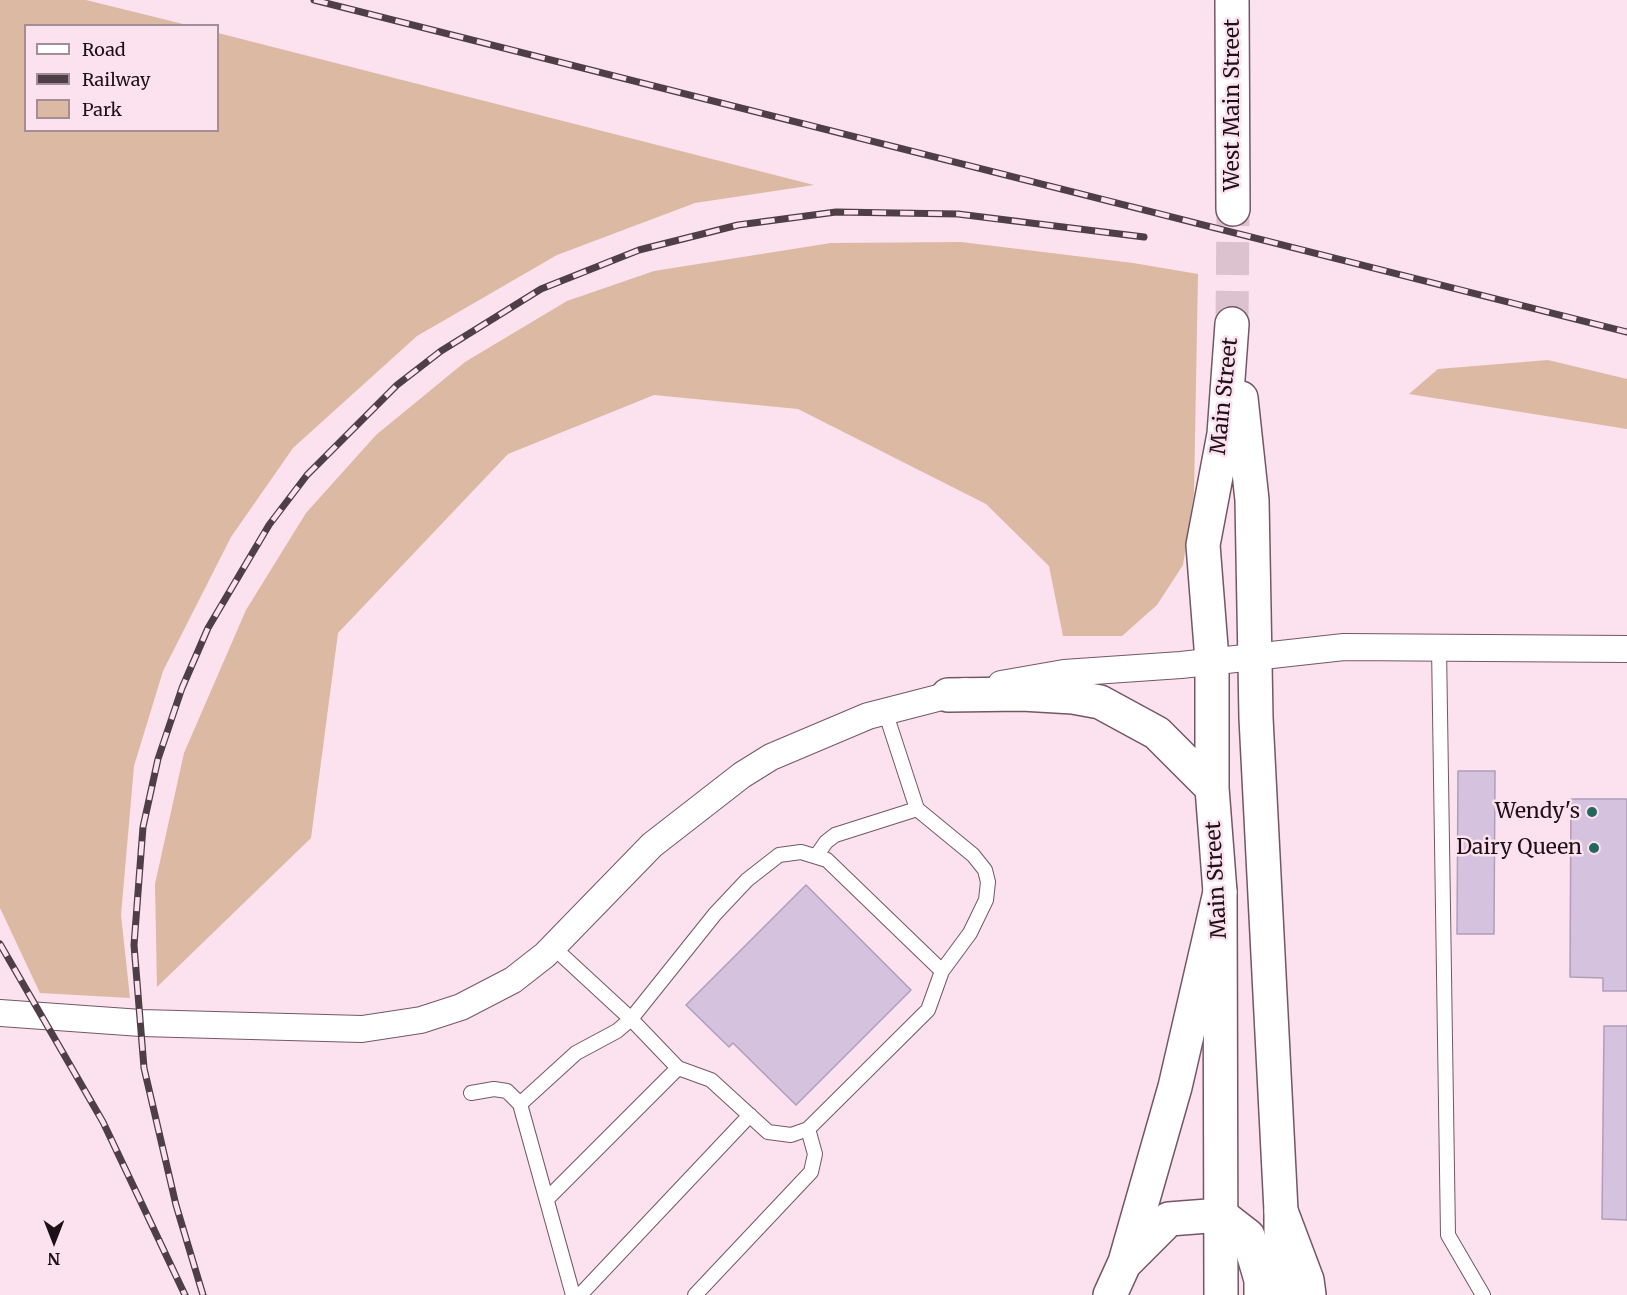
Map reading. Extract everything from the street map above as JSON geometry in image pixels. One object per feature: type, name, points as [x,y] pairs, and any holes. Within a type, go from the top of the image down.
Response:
[{"type":"main road","name":"West Main Street","points":[[1233,0],[1233,209]]},
{"type":"main road","name":"Main Street","points":[[1221,1295],[1220,892],[1212,788],[1212,660],[1203,545],[1224,434],[1232,324],[1252,500],[1256,728],[1281,1212],[1281,1295]]},
{"type":"main road","points":[[948,695],[1022,694],[1073,697],[1100,702],[1157,733],[1212,788]]},
{"type":"main road","points":[[1110,1295],[1125,1262],[1175,1087],[1220,892]]},
{"type":"main road","points":[[1281,1212],[1307,1280],[1309,1295]]},
{"type":"main road","points":[[1125,1262],[1169,1220],[1221,1215],[1248,1236],[1261,1280],[1262,1295]]},
{"type":"street","points":[[0,1013],[141,1023],[384,1028],[421,1020],[490,994],[513,980],[553,947],[651,845],[742,775],[771,757],[885,711],[948,695],[1064,673],[1256,657],[1344,647],[1627,649]]},
{"type":"lane","points":[[1439,648],[1448,1234],[1483,1295]]},
{"type":"lane","points":[[553,947],[631,1019],[678,1068],[711,1080],[768,1132],[777,1135],[791,1135],[808,1129],[928,1010],[942,971],[970,933],[986,900],[988,882],[985,870],[973,855],[917,809],[885,711]]},
{"type":"lane","points":[[817,855],[826,842],[835,836],[917,809]]},
{"type":"lane","points":[[520,1104],[576,1053],[617,1031],[631,1019],[715,914],[747,880],[779,855],[801,852],[817,855],[827,860],[942,971]]},
{"type":"lane","points":[[547,1199],[678,1068]]},
{"type":"lane","points":[[471,1093],[494,1089],[507,1091],[520,1104],[573,1295]]},
{"type":"lane","points":[[580,1295],[750,1115]]},
{"type":"lane","points":[[696,1295],[811,1172],[815,1154],[808,1129]]},
{"type":"green space","points":[[0,0],[86,0],[183,24],[24,24],[24,132],[219,132],[219,33],[814,185],[695,203],[557,255],[417,336],[293,448],[231,537],[163,671],[134,766],[121,915],[130,998],[40,993],[0,908]]},
{"type":"green space","points":[[961,242],[1133,263],[1198,274],[1194,493],[1183,565],[1157,605],[1122,636],[1063,636],[1049,566],[986,504],[798,409],[654,395],[508,454],[338,633],[311,838],[157,987],[155,884],[184,753],[246,610],[306,513],[376,435],[465,362],[567,301],[654,271],[831,243]]},
{"type":"green space","points":[[1548,360],[1627,379],[1627,429],[1409,394],[1438,369]]},
{"type":"building","points":[[1458,771],[1495,771],[1494,934],[1457,934]]},
{"type":"building","points":[[1571,799],[1627,799],[1627,991],[1603,991],[1603,978],[1570,977]]},
{"type":"building","points":[[806,885],[911,990],[796,1105],[733,1043],[729,1047],[686,1005]]},
{"type":"building","points":[[1604,1026],[1627,1026],[1627,1220],[1602,1219]]},
{"type":"tunnel","points":[[1232,324],[1233,209]]},
{"type":"railway","points":[[314,0],[1627,332]]},
{"type":"railway","points":[[203,1295],[176,1205],[144,1068],[134,945],[143,827],[158,759],[182,688],[208,628],[269,525],[307,475],[397,385],[441,351],[541,289],[639,250],[738,225],[836,212],[958,214],[1144,237]]},
{"type":"railway","points":[[0,944],[103,1122],[185,1295]]},
{"type":"place","name":"Wendy's","points":[[1592,812]]},
{"type":"place","name":"Dairy Queen","points":[[1594,848]]}]
